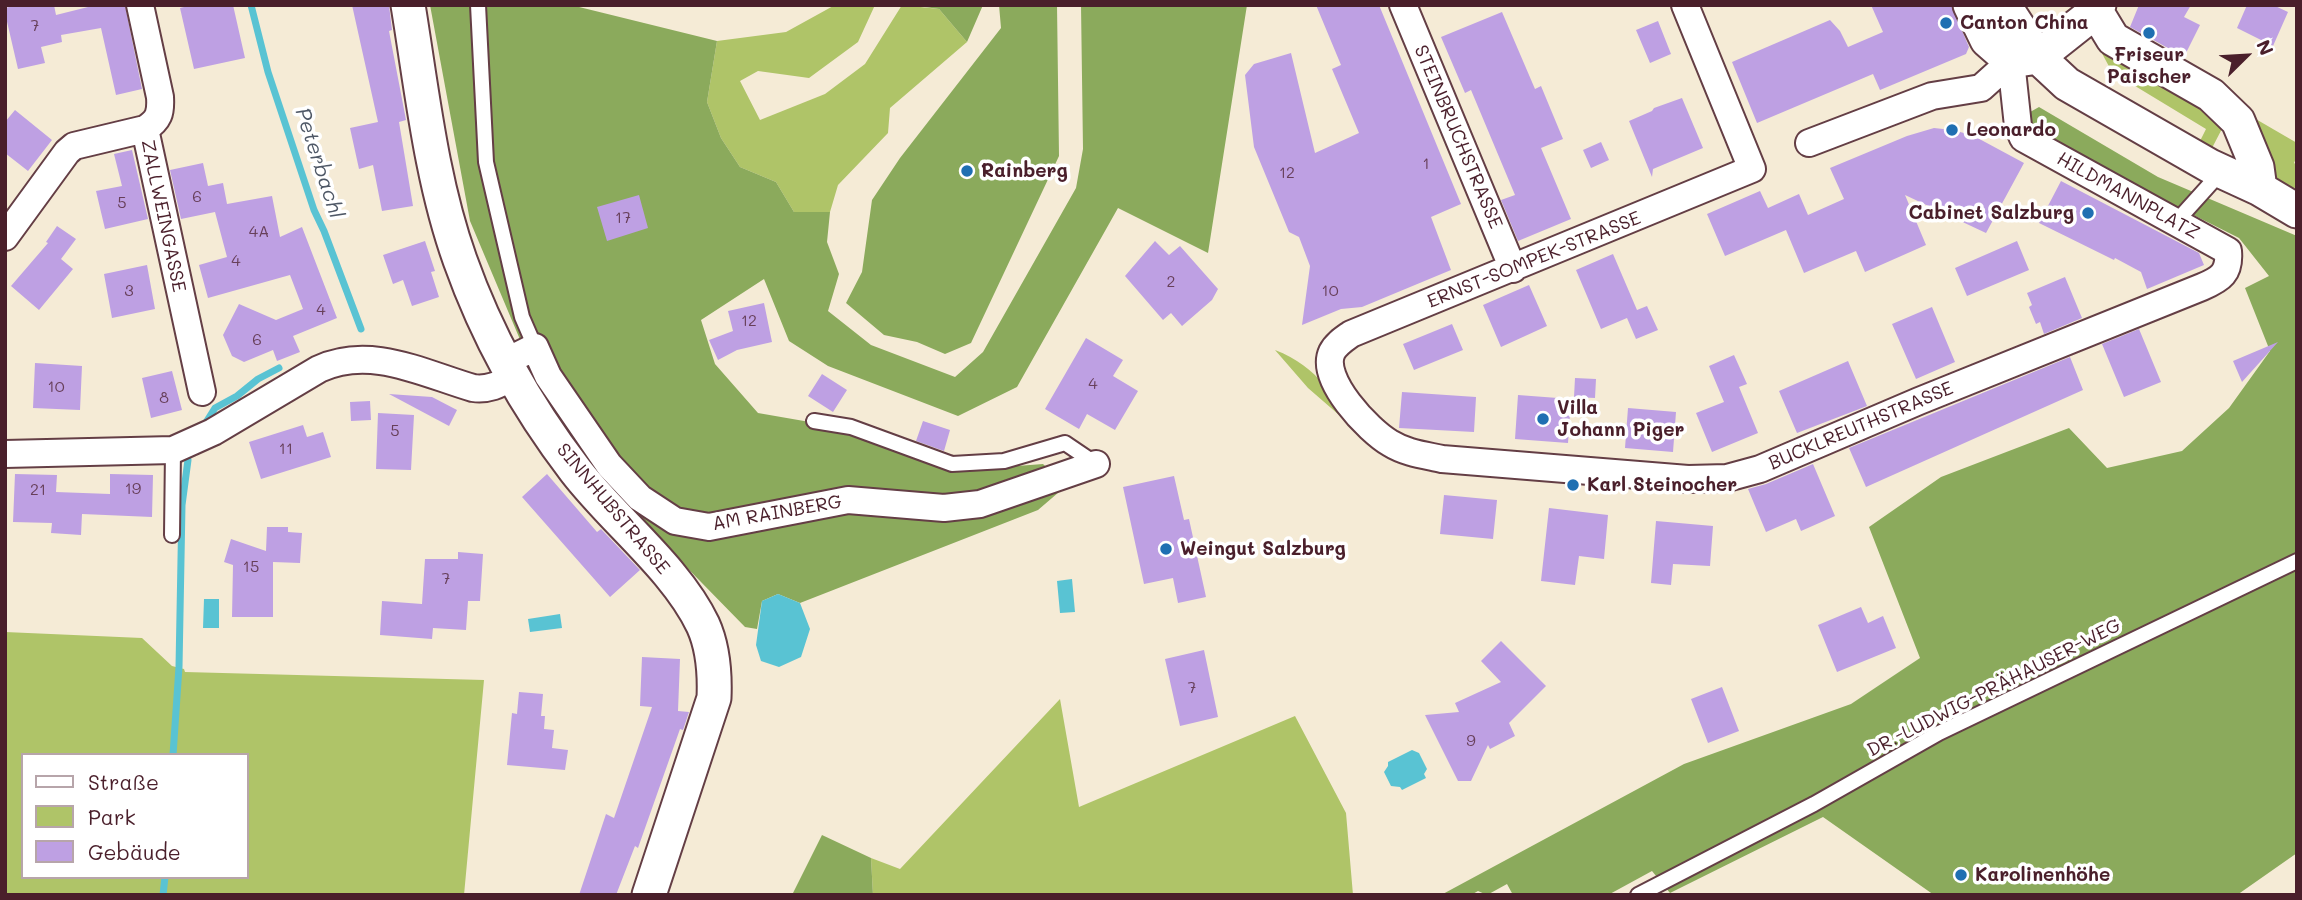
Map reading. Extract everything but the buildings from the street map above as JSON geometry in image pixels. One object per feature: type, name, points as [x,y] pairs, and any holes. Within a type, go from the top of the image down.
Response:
[{"type":"street","name":"ZALLWEINGASSE","points":[[140,5],[161,104],[161,112],[155,122],[145,129],[202,392]]},
{"type":"street","name":"SINNHUBSTRASSE","points":[[408,5],[432,153],[449,223],[474,296],[509,369],[574,469],[603,505],[683,592],[704,626],[715,676],[714,698],[649,895]]},
{"type":"street","name":"STEINBRUCHSTRASSE","points":[[1403,5],[1513,269]]},
{"type":"street","name":"ERNST-SOMPEK-STRASSE","points":[[1329,364],[1337,345],[1352,334],[1752,169],[1685,5]]},
{"type":"street","points":[[1970,5],[1987,40],[2025,59],[2210,166],[2260,189],[2297,211]]},
{"type":"street","points":[[2004,5],[2025,59]]},
{"type":"street","points":[[1809,143],[1932,96],[1981,88],[2098,8],[2113,38],[2211,95],[2238,121],[2257,167],[2260,189]]},
{"type":"street","name":"HILDMANNPLATZ","points":[[2025,59],[2018,126],[2023,138],[2228,251]]},
{"type":"street","points":[[5,237],[74,146],[145,129]]},
{"type":"street","name":"BUCKLREUTHSTRASSE","points":[[1329,364],[1345,399],[1356,415],[1377,434],[1409,452],[1442,459],[1596,472],[1688,479],[1727,478],[1760,469],[1919,401],[2214,282],[2226,272],[2229,264],[2228,251]]},
{"type":"street","points":[[5,454],[96,454],[173,450],[213,432],[318,369],[350,359],[381,360],[483,389],[502,383],[509,369],[535,347]]},
{"type":"street","name":"AM RAINBERG","points":[[535,347],[548,376],[609,465],[640,498],[675,521],[709,527],[848,500],[944,508],[980,504],[1096,464]]},
{"type":"lane","name":"AM RAINBERG","points":[[478,5],[486,162],[522,317],[535,347]]},
{"type":"lane","points":[[2175,223],[2222,171]]},
{"type":"lane","name":"AM RAINBERG","points":[[814,421],[851,427],[952,464],[1004,461],[1065,443],[1096,464]]},
{"type":"lane","points":[[172,535],[173,450]]},
{"type":"lane","name":"DR.-LUDWIG-PRÄHAUSER-WEG","points":[[1638,895],[1814,804],[1939,733],[2297,561]]},
{"type":"green space","name":"Rainberg","points":[[430,5],[571,5],[717,41],[707,102],[721,138],[740,167],[776,182],[794,212],[830,212],[827,242],[839,274],[828,311],[871,345],[955,377],[983,352],[1076,188],[1083,149],[1081,5],[1247,5],[1208,253],[1118,208],[1017,387],[958,416],[828,366],[789,341],[764,279],[701,320],[715,364],[758,413],[850,429],[952,471],[1043,464],[1066,486],[1038,510],[800,603],[778,594],[762,601],[757,629],[745,627],[612,491],[543,394],[470,221]]},
{"type":"green space","points":[[835,5],[875,5],[858,42],[809,78],[758,71],[740,81],[760,120],[825,94],[865,64],[902,5],[939,9],[967,42],[890,108],[888,133],[838,185],[830,212],[794,212],[776,182],[740,167],[721,138],[707,102],[717,41],[786,32]]},
{"type":"green space","points":[[910,5],[983,5],[967,42],[939,9]]},
{"type":"green space","name":"Rainberg","points":[[999,5],[1057,5],[1059,156],[971,343],[945,354],[917,342],[884,335],[846,303],[862,272],[872,200],[900,158],[1001,28]]},
{"type":"green space","points":[[2103,44],[2225,123],[2212,148],[2200,141],[2206,129],[2112,72],[2098,46]]},
{"type":"green space","points":[[2039,107],[2158,177],[2297,236],[2297,853],[2237,895],[1934,895],[1823,817],[1670,893],[1652,871],[1608,895],[1513,895],[1507,884],[1487,895],[1478,891],[1471,895],[1441,895],[1684,764],[1851,704],[1920,658],[1869,527],[1941,477],[2069,428],[2107,468],[2182,451],[2229,408],[2270,351],[2245,288],[2269,276],[2239,238],[2031,133],[2023,116]]},
{"type":"green space","points":[[2254,118],[2297,143],[2294,163],[2297,165],[2297,188],[2287,186],[2272,172]]},
{"type":"green space","points":[[1275,350],[1303,365],[1314,375],[1334,396],[1361,434],[1308,388]]},
{"type":"green space","points":[[5,632],[142,638],[172,666],[184,669],[185,672],[484,680],[464,895],[5,895]]},
{"type":"green space","points":[[1060,699],[1079,807],[1295,716],[1346,813],[1353,895],[873,895],[871,858],[900,869]]},
{"type":"green space","points":[[822,835],[871,858],[873,895],[792,895]]},
{"type":"water","points":[[1072,579],[1075,612],[1060,613],[1057,581]]},
{"type":"water","points":[[778,594],[800,603],[810,629],[801,657],[779,667],[761,661],[756,645],[762,601]]},
{"type":"water","points":[[204,599],[219,599],[219,628],[203,628]]},
{"type":"water","points":[[560,614],[562,628],[530,632],[528,619]]},
{"type":"water","points":[[1412,750],[1419,753],[1427,769],[1424,774],[1426,778],[1402,790],[1400,787],[1391,786],[1384,772],[1388,762]]},
{"type":"waterway","name":"Peterbachl","points":[[251,5],[268,72],[314,210],[361,329]]},
{"type":"waterway","name":"Peterbachl","points":[[205,424],[215,408],[279,368]]},
{"type":"waterway","name":"Peterbachl","points":[[173,753],[179,667],[182,505],[188,460]]},
{"type":"waterway","name":"Peterbachl","points":[[163,895],[165,879]]},
{"type":"place","name":"Canton China","points":[[1946,23]]},
{"type":"place","name":"Friseur Paischer","points":[[2149,33]]},
{"type":"place","name":"Leonardo","points":[[1952,130]]},
{"type":"place","name":"Rainberg","points":[[967,171]]},
{"type":"place","name":"Cabinet Salzburg","points":[[2088,213]]},
{"type":"place","name":"Villa Johann Piger","points":[[1543,419]]},
{"type":"place","name":"Karl Steinocher","points":[[1573,485]]},
{"type":"place","name":"Weingut Salzburg","points":[[1166,549]]},
{"type":"place","name":"Karolinenhöhe","points":[[1961,875]]}]
